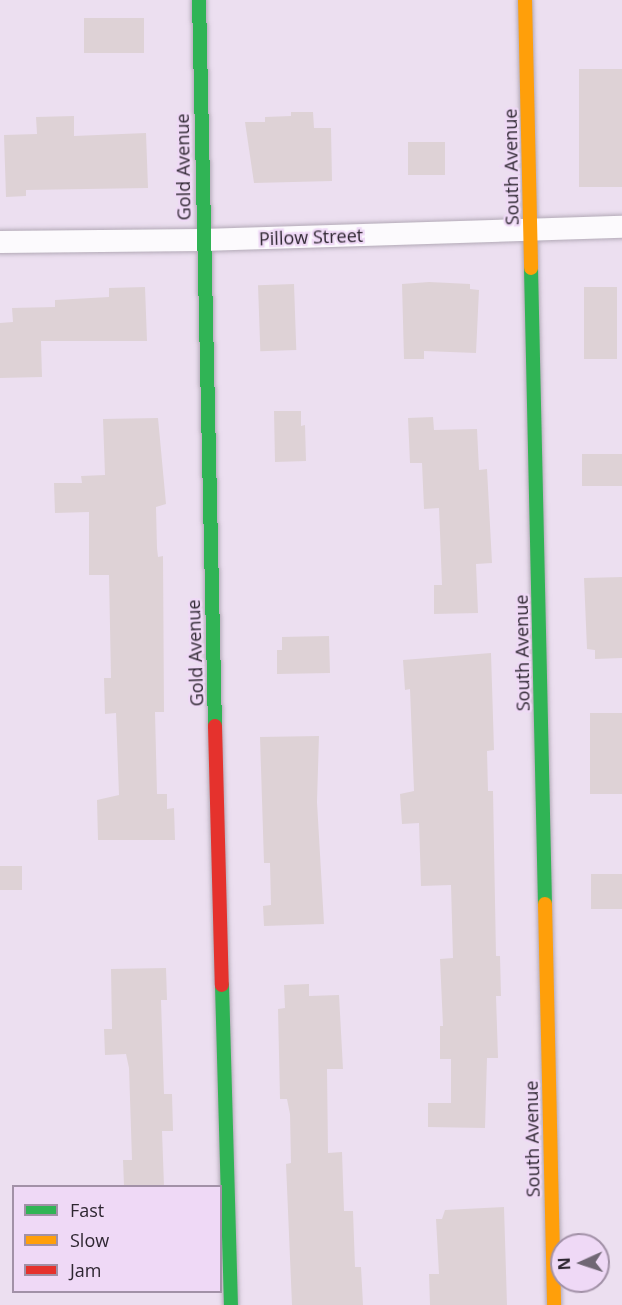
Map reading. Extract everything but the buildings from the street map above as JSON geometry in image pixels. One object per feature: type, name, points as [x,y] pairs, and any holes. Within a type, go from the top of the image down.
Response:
[{"type":"street","name":"Gold Avenue","points":[[199,0],[202,240],[231,1305]]},
{"type":"street","name":"South Avenue","points":[[525,0],[554,1305]]},
{"type":"street","name":"Pillow Street","points":[[0,242],[202,240],[622,227]]},
{"type":"traffic: fast","points":[[199,0],[215,726]]},
{"type":"traffic: fast","points":[[531,268],[545,904]]},
{"type":"traffic: fast","points":[[222,985],[231,1305]]},
{"type":"traffic: slow","points":[[525,0],[531,268]]},
{"type":"traffic: slow","points":[[545,904],[554,1305]]},
{"type":"traffic: jam","points":[[215,726],[222,985]]}]
